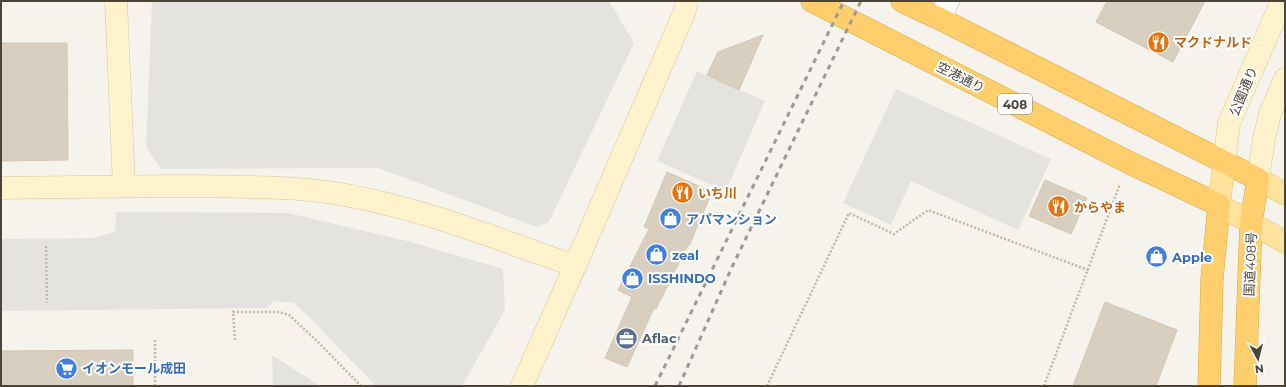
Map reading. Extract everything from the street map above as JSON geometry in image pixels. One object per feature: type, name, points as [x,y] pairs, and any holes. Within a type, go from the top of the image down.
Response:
[{"type":"highway","name":"空港通り","points":[[812,1],[1128,162],[1218,205]]},
{"type":"highway","points":[[902,1],[944,10],[1224,163],[1258,179]]},
{"type":"highway","name":"国道408号","points":[[1245,386],[1251,223],[1258,179]]},
{"type":"highway","points":[[1209,386],[1212,279],[1218,205]]},
{"type":"main road","points":[[1224,163],[1218,205],[1285,242]]},
{"type":"main road","points":[[1258,179],[1285,194]]},
{"type":"street","points":[[116,1],[124,186]]},
{"type":"street","points":[[522,386],[684,13],[687,1]]},
{"type":"street","name":"公園通り","points":[[1224,163],[1229,123],[1282,1]]},
{"type":"street","points":[[1258,179],[1264,139],[1270,114],[1285,79]]},
{"type":"street","points":[[1,188],[124,186],[257,187],[327,192],[375,201],[438,218],[575,266]]},
{"type":"path","points":[[1044,386],[1128,162]]},
{"type":"path","points":[[767,386],[849,213],[894,234],[928,210],[1088,270]]},
{"type":"path","points":[[46,246],[47,303]]},
{"type":"path","points":[[235,340],[233,312],[279,312],[289,315],[362,386]]},
{"type":"path","points":[[155,340],[156,386]]},
{"type":"shaded area","points":[[152,1],[609,1],[634,43],[549,222],[537,227],[378,168],[161,169],[146,147]]},
{"type":"shaded area","points":[[697,71],[765,101],[726,191],[657,161]]},
{"type":"shaded area","points":[[896,89],[1051,159],[1018,230],[911,181],[891,225],[843,203]]},
{"type":"shaded area","points":[[116,212],[288,213],[411,242],[503,269],[505,310],[462,386],[376,386],[294,303],[274,301],[266,308],[1,311],[1,239],[93,238],[115,232]]},
{"type":"shaded area","points":[[272,355],[320,386],[273,386]]},
{"type":"building","name":"マクドナルド","points":[[1107,1],[1205,1],[1173,62],[1096,22]]},
{"type":"building","points":[[763,35],[739,90],[707,75],[718,52]]},
{"type":"building","points":[[1,43],[67,43],[68,160],[1,161]]},
{"type":"building","points":[[667,172],[712,192],[689,246],[688,245],[656,309],[654,308],[627,367],[605,358],[632,297],[618,290],[649,229],[644,227]]},
{"type":"building","name":"からやま","points":[[1045,180],[1087,198],[1071,234],[1029,216]]},
{"type":"building","points":[[1105,302],[1177,330],[1156,386],[1073,386]]},
{"type":"building","name":"イオンモール成田","points":[[133,350],[133,386],[1,386],[1,351]]},
{"type":"railway","points":[[655,386],[844,1]]},
{"type":"railway","points":[[679,386],[732,267],[861,1]]},
{"type":"place","name":"マクドナルド","points":[[1159,42]]},
{"type":"place","name":"いち川","points":[[683,193]]},
{"type":"place","name":"からやま","points":[[1058,207]]},
{"type":"place","name":"アパマンション","points":[[671,219]]},
{"type":"place","name":"zeal","points":[[656,255]]},
{"type":"place","name":"Apple","points":[[1156,257]]},
{"type":"place","name":"ISSHINDO","points":[[633,278]]},
{"type":"place","name":"Aflac","points":[[627,338]]},
{"type":"place","name":"イオンモール成田","points":[[67,368]]}]
